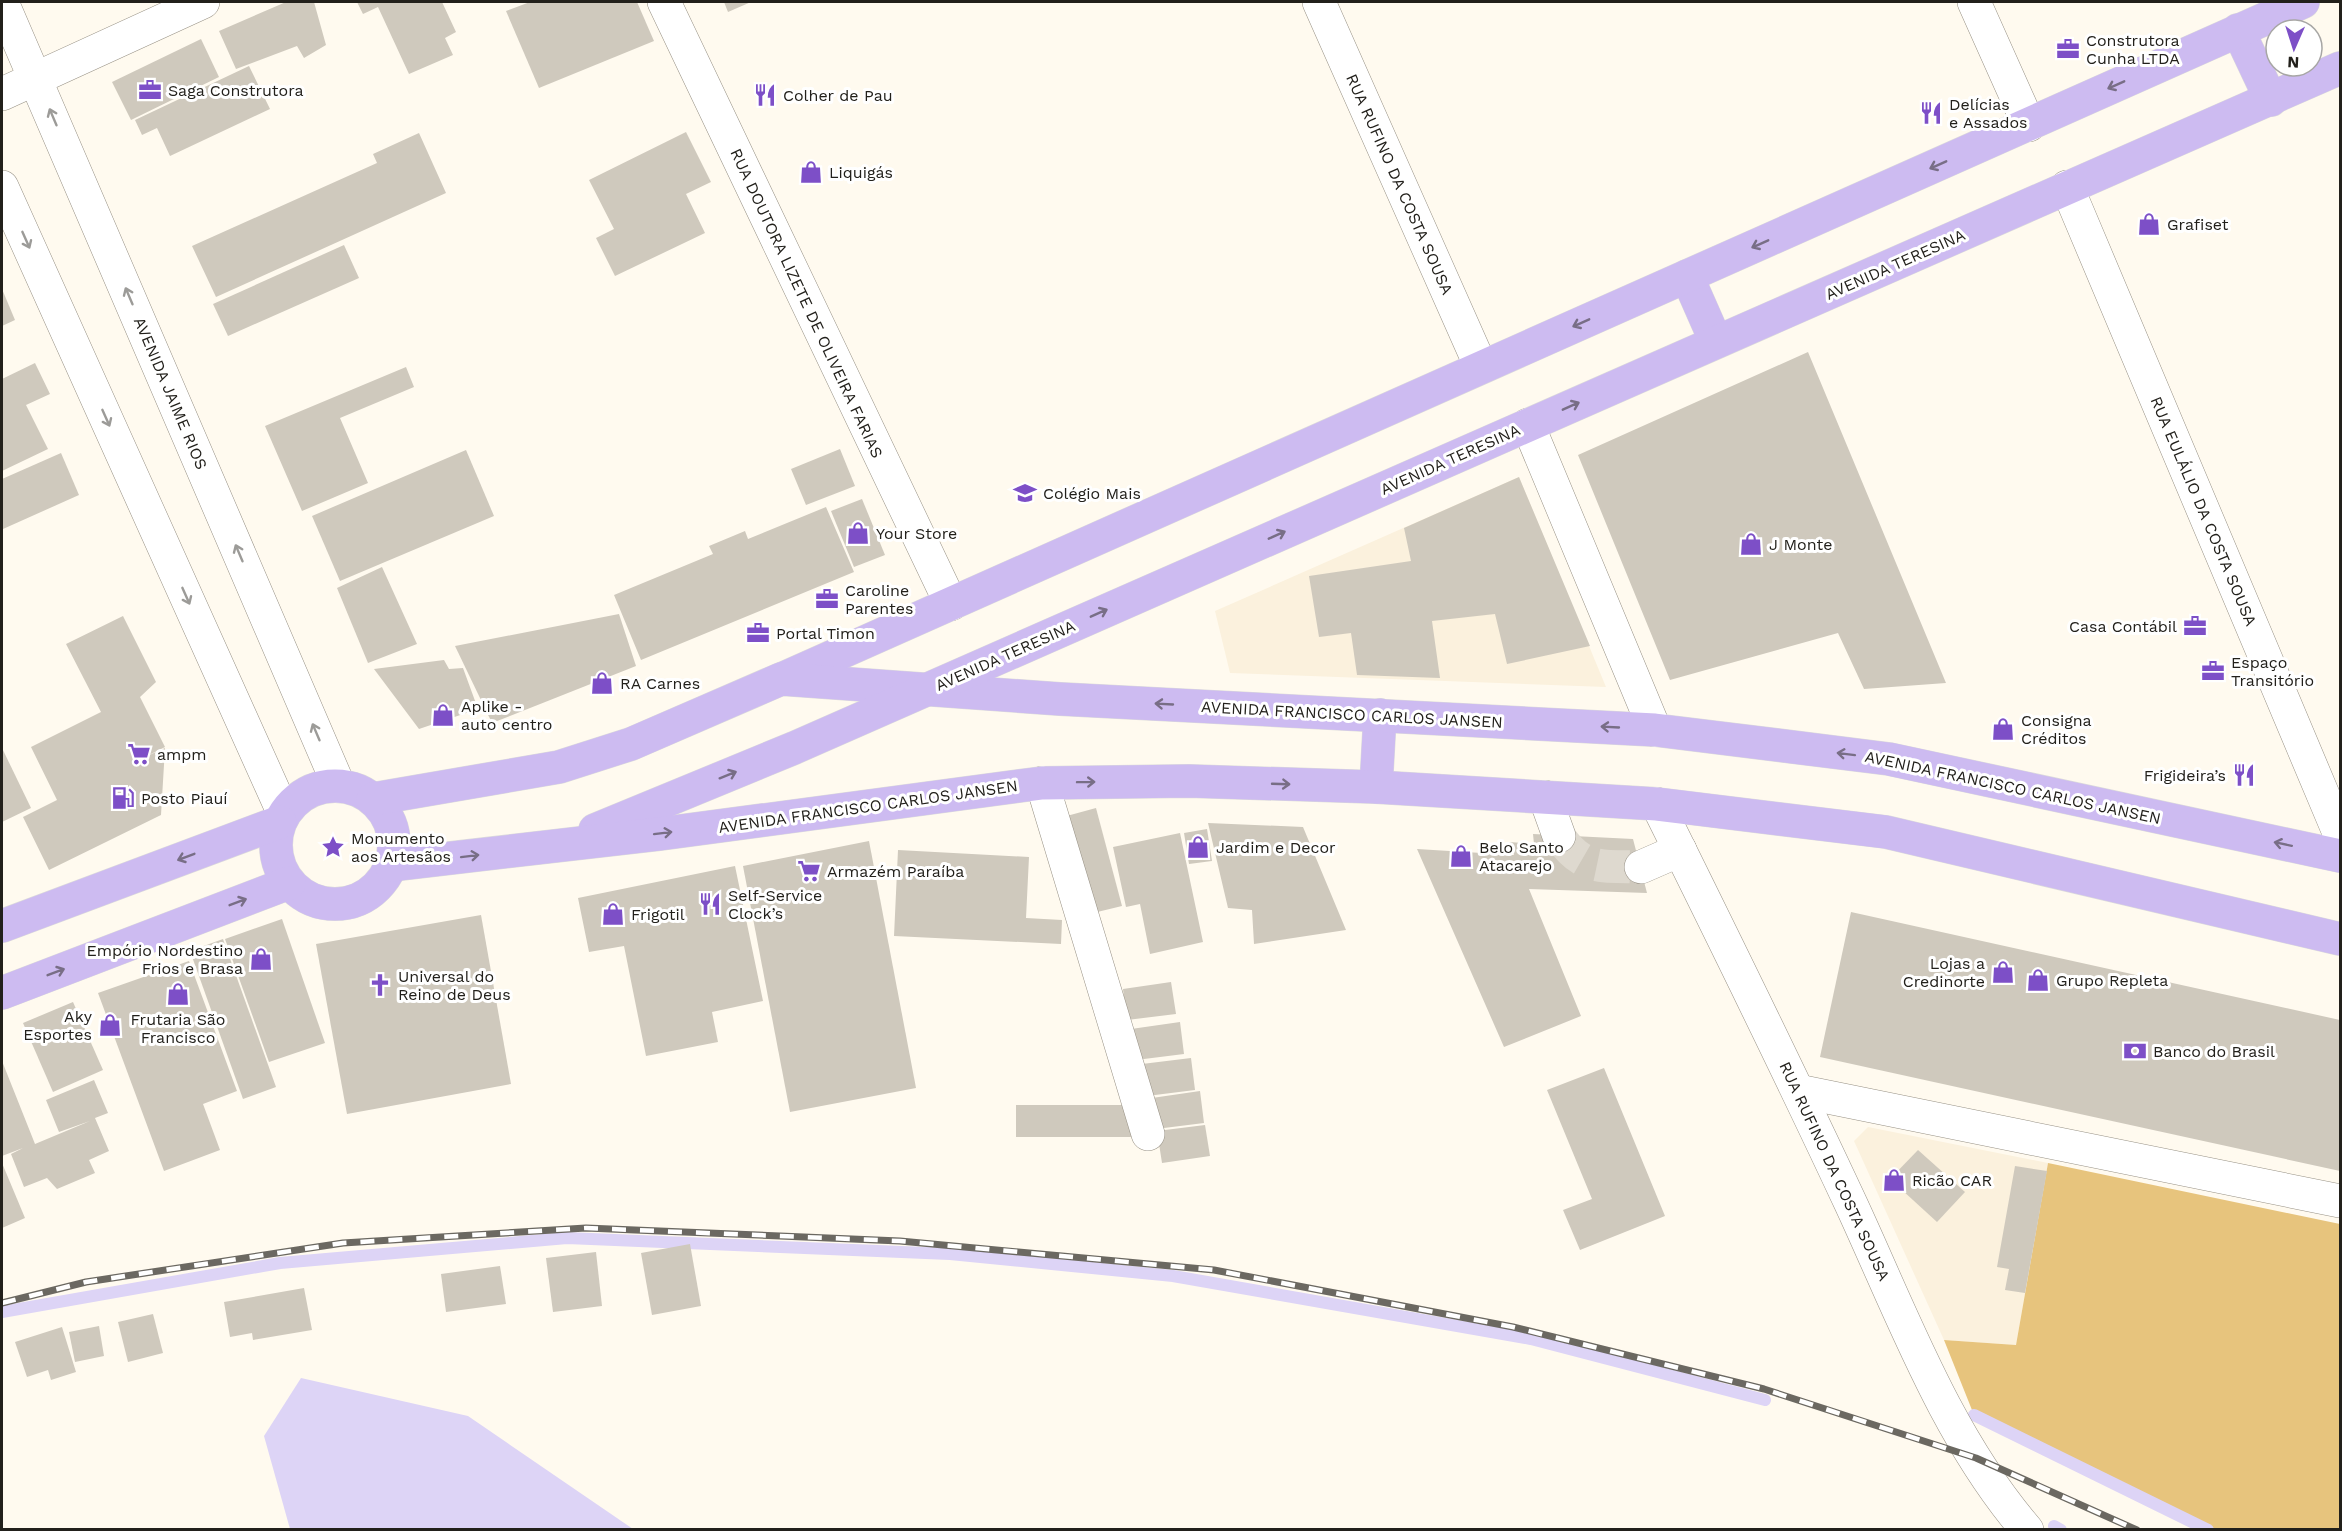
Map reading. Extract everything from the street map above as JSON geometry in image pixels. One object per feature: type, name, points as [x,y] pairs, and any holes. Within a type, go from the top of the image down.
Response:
[{"type":"main road","points":[[781,679],[2303,2]]},
{"type":"main road","points":[[2238,30],[2271,100]]},
{"type":"main road","name":"AVENIDA TERESINA","points":[[557,845],[794,748],[928,690],[2340,68]]},
{"type":"main road","points":[[1686,276],[1716,342]]},
{"type":"main road","name":"AVENIDA FRANCISCO CARLOS JANSEN","points":[[372,799],[559,767],[631,744],[781,679],[1060,699],[1655,730],[1889,759],[2340,856]]},
{"type":"main road","points":[[1376,787],[1380,715]]},
{"type":"main road","name":"AVENIDA FRANCISCO CARLOS JANSEN","points":[[391,865],[660,834],[1042,783],[1189,781],[1376,787],[1657,804],[1886,832],[2340,939]]},
{"type":"main road","points":[[339,786],[351,788],[372,799],[384,813],[392,829],[394,847],[391,865],[382,880],[369,893],[354,901],[336,903],[318,902],[289,883],[280,869],[275,837],[282,818],[295,802],[308,792],[323,787],[339,786]]},
{"type":"main road","points":[[2,926],[282,818]]},
{"type":"main road","points":[[2,993],[289,883]]},
{"type":"street","name":"AVENIDA JAIME RIOS","points":[[2,2],[339,786]]},
{"type":"street","points":[[2,94],[203,2]]},
{"type":"street","name":"RUA DOUTORA LIZETE DE OLIVEIRA FARIAS","points":[[664,2],[951,604]]},
{"type":"street","name":"RUA RUFINO DA COSTA SOUSA","points":[[1319,2],[1481,367]]},
{"type":"street","points":[[1974,2],[2029,125]]},
{"type":"street","points":[[2,187],[282,818]]},
{"type":"street","name":"RUA EULÁLIO DA COSTA SOUSA","points":[[2067,187],[2340,835]]},
{"type":"street","points":[[1528,425],[1655,730]]},
{"type":"street","points":[[1042,783],[1148,1134]]},
{"type":"street","points":[[1545,797],[1559,836]]},
{"type":"street","name":"RUA RUFINO DA COSTA SOUSA","points":[[1657,804],[1798,1091],[1930,1376],[1976,1458],[2027,1530]]},
{"type":"street","points":[[1641,867],[1680,850]]},
{"type":"street","points":[[1798,1091],[2340,1201]]},
{"type":"shaded area","points":[[1519,477],[1606,687],[1230,673],[1215,611]]},
{"type":"shaded area","points":[[1868,1127],[2048,1163],[2016,1345],[1944,1340],[1854,1141]]},
{"type":"shaded area","points":[[2048,1163],[2340,1224],[2340,1529],[2208,1529],[1974,1415],[1944,1340],[2016,1345]]},
{"type":"shaded area","points":[[301,1378],[468,1416],[633,1529],[290,1529],[264,1436]]},
{"type":"building","points":[[286,2],[314,2],[326,45],[304,58],[297,46],[236,69],[219,31]]},
{"type":"building","points":[[357,2],[442,2],[456,32],[445,38],[453,55],[409,74],[378,7],[363,14]]},
{"type":"building","points":[[530,2],[637,2],[654,41],[539,88],[506,11]]},
{"type":"building","points":[[724,2],[751,2],[728,12]]},
{"type":"building","points":[[201,39],[219,77],[131,120],[112,82]]},
{"type":"building","points":[[249,66],[270,109],[170,156],[157,128],[142,135],[135,120]]},
{"type":"building","points":[[686,132],[711,182],[686,194],[705,233],[615,276],[596,238],[614,229],[589,180]]},
{"type":"building","points":[[419,133],[446,193],[216,297],[192,246],[377,163],[373,154]]},
{"type":"building","points":[[344,245],[359,278],[228,336],[213,304]]},
{"type":"building","points":[[2,289],[15,320],[2,326]]},
{"type":"building","name":"J Monte","points":[[1808,352],[1946,683],[1864,689],[1838,633],[1670,680],[1578,455]]},
{"type":"building","points":[[35,363],[50,394],[26,405],[48,449],[2,471],[2,379]]},
{"type":"building","points":[[406,367],[414,387],[340,418],[368,483],[302,511],[265,426]]},
{"type":"building","points":[[840,449],[855,486],[806,505],[791,469]]},
{"type":"building","points":[[466,450],[494,516],[340,581],[312,516]]},
{"type":"building","points":[[61,453],[79,495],[3,529],[2,479]]},
{"type":"building","points":[[1519,477],[1590,646],[1507,664],[1495,614],[1432,621],[1440,678],[1357,675],[1351,633],[1319,637],[1309,576],[1411,561],[1404,528]]},
{"type":"building","name":"Your Store","points":[[862,499],[885,555],[854,567],[831,511]]},
{"type":"building","points":[[826,507],[854,572],[641,660],[614,595],[713,554],[709,546],[745,531],[748,539]]},
{"type":"building","points":[[382,567],[417,644],[368,663],[337,588]]},
{"type":"building","points":[[619,614],[636,666],[492,723],[455,646]]},
{"type":"building","points":[[123,616],[156,682],[140,697],[165,747],[145,757],[165,748],[161,815],[49,870],[23,817],[57,800],[31,747],[101,712],[66,644]]},
{"type":"building","points":[[444,660],[449,669],[463,668],[478,709],[419,729],[374,669]]},
{"type":"building","points":[[2,748],[31,808],[2,822]]},
{"type":"building","points":[[1096,808],[1122,906],[1089,914],[1063,817]]},
{"type":"building","points":[[1208,823],[1303,827],[1346,930],[1254,944],[1252,910],[1228,908]]},
{"type":"building","name":"Jardim e Decor","points":[[1207,829],[1212,861],[1189,864],[1184,833]]},
{"type":"building","points":[[1180,833],[1203,942],[1150,954],[1140,904],[1126,907],[1113,847]]},
{"type":"building","points":[[1533,834],[1633,839],[1647,893],[1529,889],[1581,1016],[1504,1047],[1417,849],[1514,855],[1509,842],[1534,844]]},
{"type":"building","points":[[869,841],[916,1088],[790,1112],[743,866]]},
{"type":"building","points":[[898,850],[1029,857],[1026,918],[1062,920],[1061,944],[894,936]]},
{"type":"building","points":[[735,866],[763,1001],[712,1012],[718,1042],[646,1056],[624,946],[589,952],[578,898]]},
{"type":"building","points":[[1851,912],[2340,1020],[2340,1171],[1820,1057]]},
{"type":"building","points":[[481,915],[511,1084],[347,1114],[316,944]]},
{"type":"building","points":[[282,919],[325,1043],[269,1062],[225,939]]},
{"type":"building","points":[[223,939],[276,1087],[243,1099],[190,951]]},
{"type":"building","points":[[189,961],[237,1091],[203,1104],[220,1150],[164,1171],[98,993]]},
{"type":"building","points":[[1171,982],[1176,1014],[1127,1020],[1123,989]]},
{"type":"building","points":[[73,1002],[103,1070],[53,1092],[23,1023]]},
{"type":"building","points":[[1180,1022],[1184,1054],[1136,1060],[1131,1029]]},
{"type":"building","points":[[1191,1058],[1195,1090],[1147,1096],[1142,1064]]},
{"type":"building","points":[[2,1061],[35,1144],[90,1121],[59,1132],[46,1100],[94,1080],[108,1113],[95,1118],[109,1151],[89,1160],[95,1173],[57,1189],[47,1178],[24,1187],[11,1154],[23,1148],[2,1156]]},
{"type":"building","points":[[1604,1068],[1665,1216],[1580,1250],[1563,1210],[1592,1199],[1547,1090]]},
{"type":"building","points":[[1200,1091],[1204,1123],[1156,1129],[1152,1098]]},
{"type":"building","points":[[1016,1105],[1137,1105],[1137,1137],[1016,1137]]},
{"type":"building","points":[[1205,1125],[1210,1156],[1162,1163],[1157,1131]]},
{"type":"building","points":[[1918,1150],[1965,1192],[1937,1222],[1890,1179]]},
{"type":"building","points":[[2,1163],[25,1218],[2,1228]]},
{"type":"building","points":[[2015,1166],[2047,1171],[2025,1293],[2005,1290],[2009,1269],[1997,1267]]},
{"type":"building","points":[[690,1244],[701,1306],[652,1315],[641,1253]]},
{"type":"building","points":[[596,1252],[602,1306],[553,1312],[546,1258]]},
{"type":"building","points":[[500,1266],[506,1304],[446,1312],[441,1274]]},
{"type":"building","points":[[304,1288],[312,1330],[253,1340],[252,1333],[230,1337],[224,1302]]},
{"type":"building","points":[[153,1314],[163,1353],[128,1362],[118,1322]]},
{"type":"building","points":[[99,1326],[104,1356],[75,1362],[69,1332]]},
{"type":"building","points":[[62,1327],[76,1372],[51,1380],[48,1370],[27,1377],[15,1342]]},
{"type":"waterway","points":[[2,1312],[280,1263],[567,1238],[950,1254],[1173,1276],[1531,1339],[1765,1400]]},
{"type":"waterway","points":[[1974,1415],[2208,1530]]},
{"type":"waterway","points":[[2054,1526],[2061,1530]]},
{"type":"tunnel","points":[[1559,836],[1576,855],[1585,861],[1604,866],[1641,867]]},
{"type":"railway","points":[[2,1303],[86,1282],[343,1243],[586,1228],[900,1241],[1214,1270],[1513,1327],[1764,1389],[1976,1458],[2137,1530]]},
{"type":"place","name":"Construtora Cunha LTDA","points":[[2068,49]]},
{"type":"place","name":"Saga Construtora","points":[[150,90]]},
{"type":"place","name":"Colher de Pau","points":[[765,95]]},
{"type":"place","name":"Delícias e Assados","points":[[1931,113]]},
{"type":"place","name":"Liquigás","points":[[811,172]]},
{"type":"place","name":"Grafiset","points":[[2149,224]]},
{"type":"place","name":"Colégio Mais","points":[[1025,493]]},
{"type":"place","name":"Your Store","points":[[858,533]]},
{"type":"place","name":"J Monte","points":[[1751,544]]},
{"type":"place","name":"Caroline Parentes","points":[[827,599]]},
{"type":"place","name":"Casa Contábil","points":[[2195,626]]},
{"type":"place","name":"Portal Timon","points":[[758,633]]},
{"type":"place","name":"Espaço Transitório","points":[[2213,671]]},
{"type":"place","name":"RA Carnes","points":[[602,683]]},
{"type":"place","name":"Aplike - auto centro","points":[[443,715]]},
{"type":"place","name":"Consigna Créditos","points":[[2003,729]]},
{"type":"place","name":"ampm","points":[[139,754]]},
{"type":"place","name":"Frigideira’s","points":[[2244,775]]},
{"type":"place","name":"Posto Piauí","points":[[123,798]]},
{"type":"place","name":"Monumento aos Artesãos","points":[[333,847]]},
{"type":"place","name":"Jardim e Decor","points":[[1198,847]]},
{"type":"place","name":"Belo Santo Atacarejo","points":[[1461,856]]},
{"type":"place","name":"Armazém Paraíba","points":[[809,871]]},
{"type":"place","name":"Self-Service Clock’s","points":[[710,904]]},
{"type":"place","name":"Frigotil","points":[[613,914]]},
{"type":"place","name":"Empório Nordestino Frios e Brasa","points":[[261,959]]},
{"type":"place","name":"Lojas a Credinorte","points":[[2003,972]]},
{"type":"place","name":"Grupo Repleta","points":[[2038,980]]},
{"type":"place","name":"Universal do Reino de Deus","points":[[380,985]]},
{"type":"place","name":"Frutaria São Francisco","points":[[178,994]]},
{"type":"place","name":"Aky Esportes","points":[[110,1025]]},
{"type":"place","name":"Banco do Brasil","points":[[2135,1051]]},
{"type":"place","name":"Ricão CAR","points":[[1894,1180]]}]
